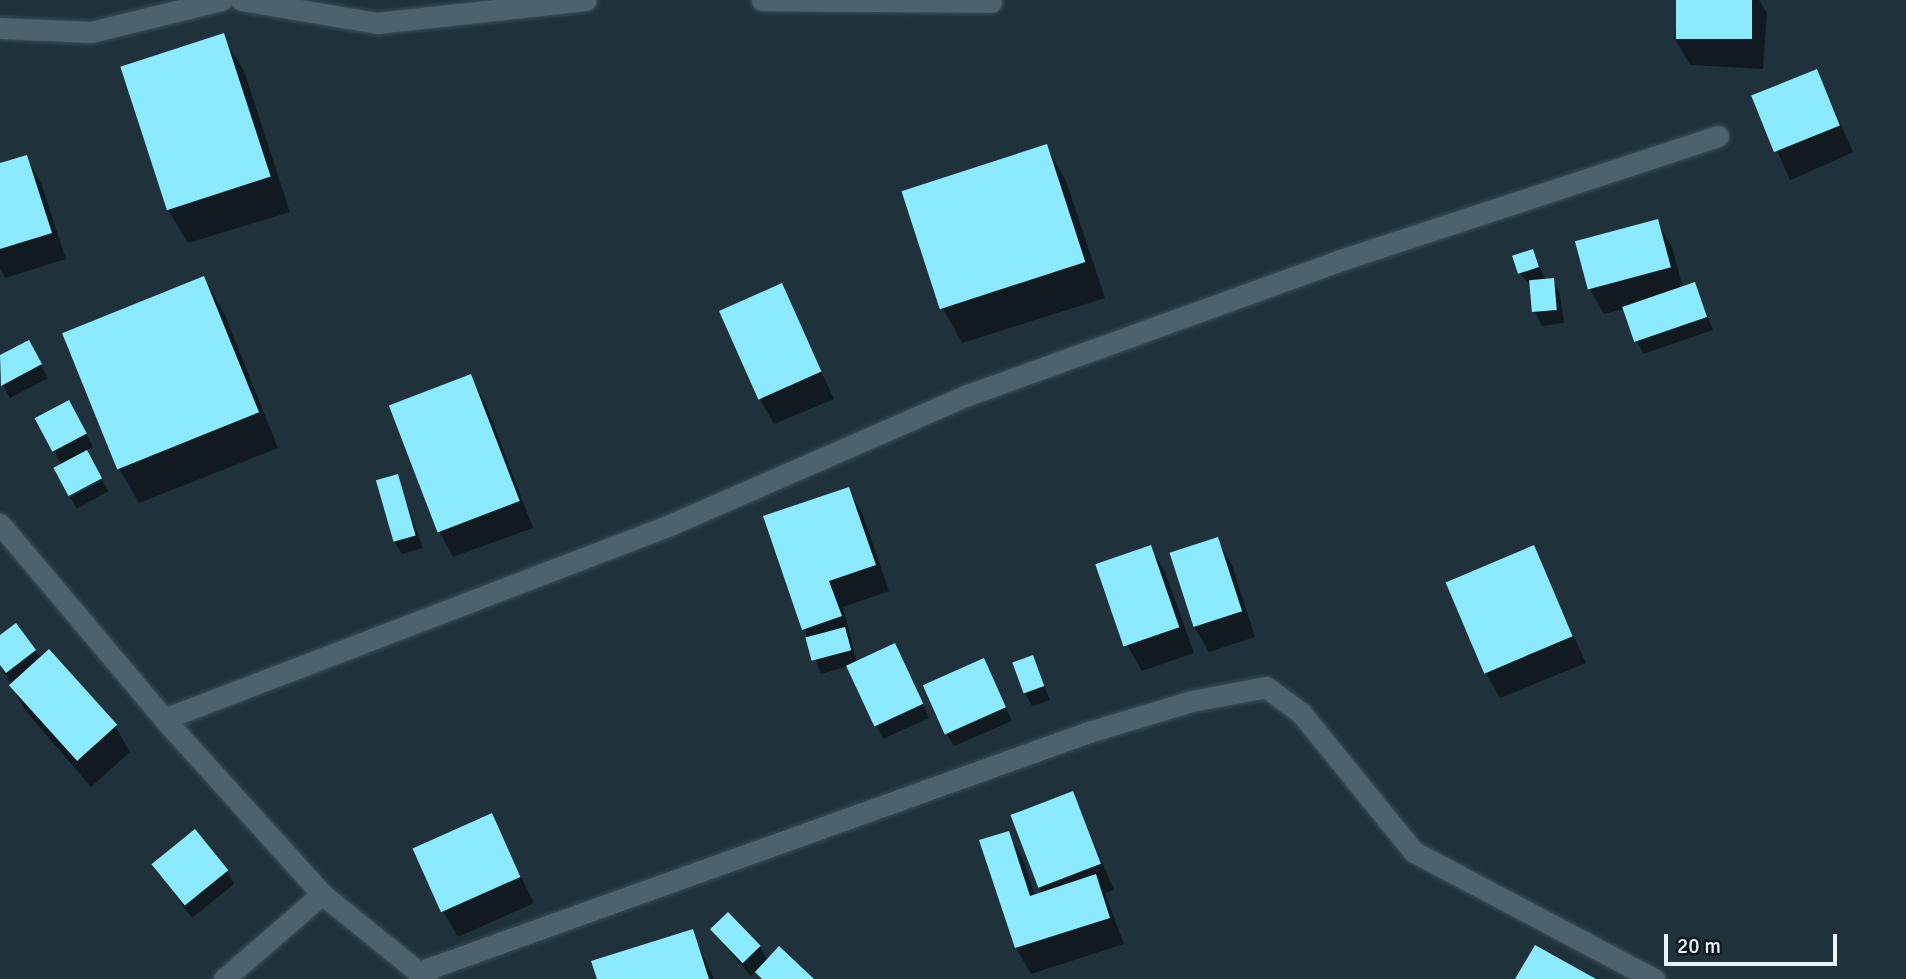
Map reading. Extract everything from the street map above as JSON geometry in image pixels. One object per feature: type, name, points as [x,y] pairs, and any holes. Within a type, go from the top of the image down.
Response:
[{"type":"street","points":[[0,28],[91,32],[221,0]]},
{"type":"street","points":[[241,0],[377,23],[586,0]]},
{"type":"street","points":[[762,0],[991,2]]},
{"type":"street","points":[[164,719],[670,525],[968,395],[1338,261],[1718,136]]},
{"type":"street","points":[[0,524],[164,719],[322,894],[423,976],[1089,732],[1192,701],[1266,687],[1301,713],[1414,852],[1654,979]]},
{"type":"street","points":[[224,979],[322,894]]},
{"type":"building","points":[[1676,0],[1752,0],[1752,39],[1676,39]]},
{"type":"building","points":[[224,33],[271,177],[167,210],[120,67]]},
{"type":"building","points":[[1817,69],[1840,126],[1774,152],[1751,96]]},
{"type":"building","points":[[1047,144],[1085,262],[940,309],[901,191]]},
{"type":"building","points":[[27,155],[52,233],[0,249],[0,163]]},
{"type":"building","points":[[1658,219],[1671,267],[1588,290],[1575,241]]},
{"type":"building","points":[[1533,249],[1539,267],[1518,274],[1512,256]]},
{"type":"building","points":[[204,276],[259,412],[117,470],[62,333]]},
{"type":"building","points":[[1554,278],[1557,310],[1532,312],[1529,280]]},
{"type":"building","points":[[1695,282],[1707,317],[1634,342],[1622,307]]},
{"type":"building","points":[[782,283],[821,372],[758,400],[719,311]]},
{"type":"building","points":[[29,340],[42,364],[1,386],[0,355]]},
{"type":"building","points":[[471,374],[520,501],[438,533],[389,406]]},
{"type":"building","points":[[69,400],[87,434],[52,452],[35,418]]},
{"type":"building","points":[[87,450],[102,478],[68,496],[53,468]]},
{"type":"building","points":[[398,474],[416,536],[394,542],[376,480]]},
{"type":"building","points":[[849,487],[876,565],[829,581],[842,616],[802,630],[763,516]]},
{"type":"building","points":[[1218,537],[1242,611],[1194,627],[1169,553]]},
{"type":"building","points":[[1151,545],[1179,627],[1124,646],[1095,564]]},
{"type":"building","points":[[1534,545],[1573,636],[1484,674],[1446,583]]},
{"type":"building","points":[[16,623],[36,650],[6,673],[0,665],[0,635]]},
{"type":"building","points":[[845,627],[851,650],[812,661],[805,638]]},
{"type":"building","points":[[895,643],[923,704],[874,727],[846,666]]},
{"type":"building","points":[[49,649],[117,725],[77,761],[9,685]]},
{"type":"building","points":[[1033,655],[1044,686],[1024,694],[1012,663]]},
{"type":"building","points":[[984,658],[1006,707],[945,735],[923,685]]},
{"type":"building","points":[[1073,791],[1101,864],[1038,888],[1010,815]]},
{"type":"building","points":[[492,813],[520,877],[441,912],[413,848]]},
{"type":"building","points":[[195,829],[228,870],[185,905],[151,864]]},
{"type":"building","points":[[1009,831],[1030,896],[1096,874],[1110,918],[1015,948],[979,840]]},
{"type":"building","points":[[728,912],[761,946],[743,963],[710,929]]},
{"type":"building","points":[[693,929],[709,979],[597,979],[591,961]]},
{"type":"building","points":[[1535,945],[1596,979],[1515,979]]},
{"type":"building","points":[[779,946],[814,979],[762,979],[755,972]]}]
